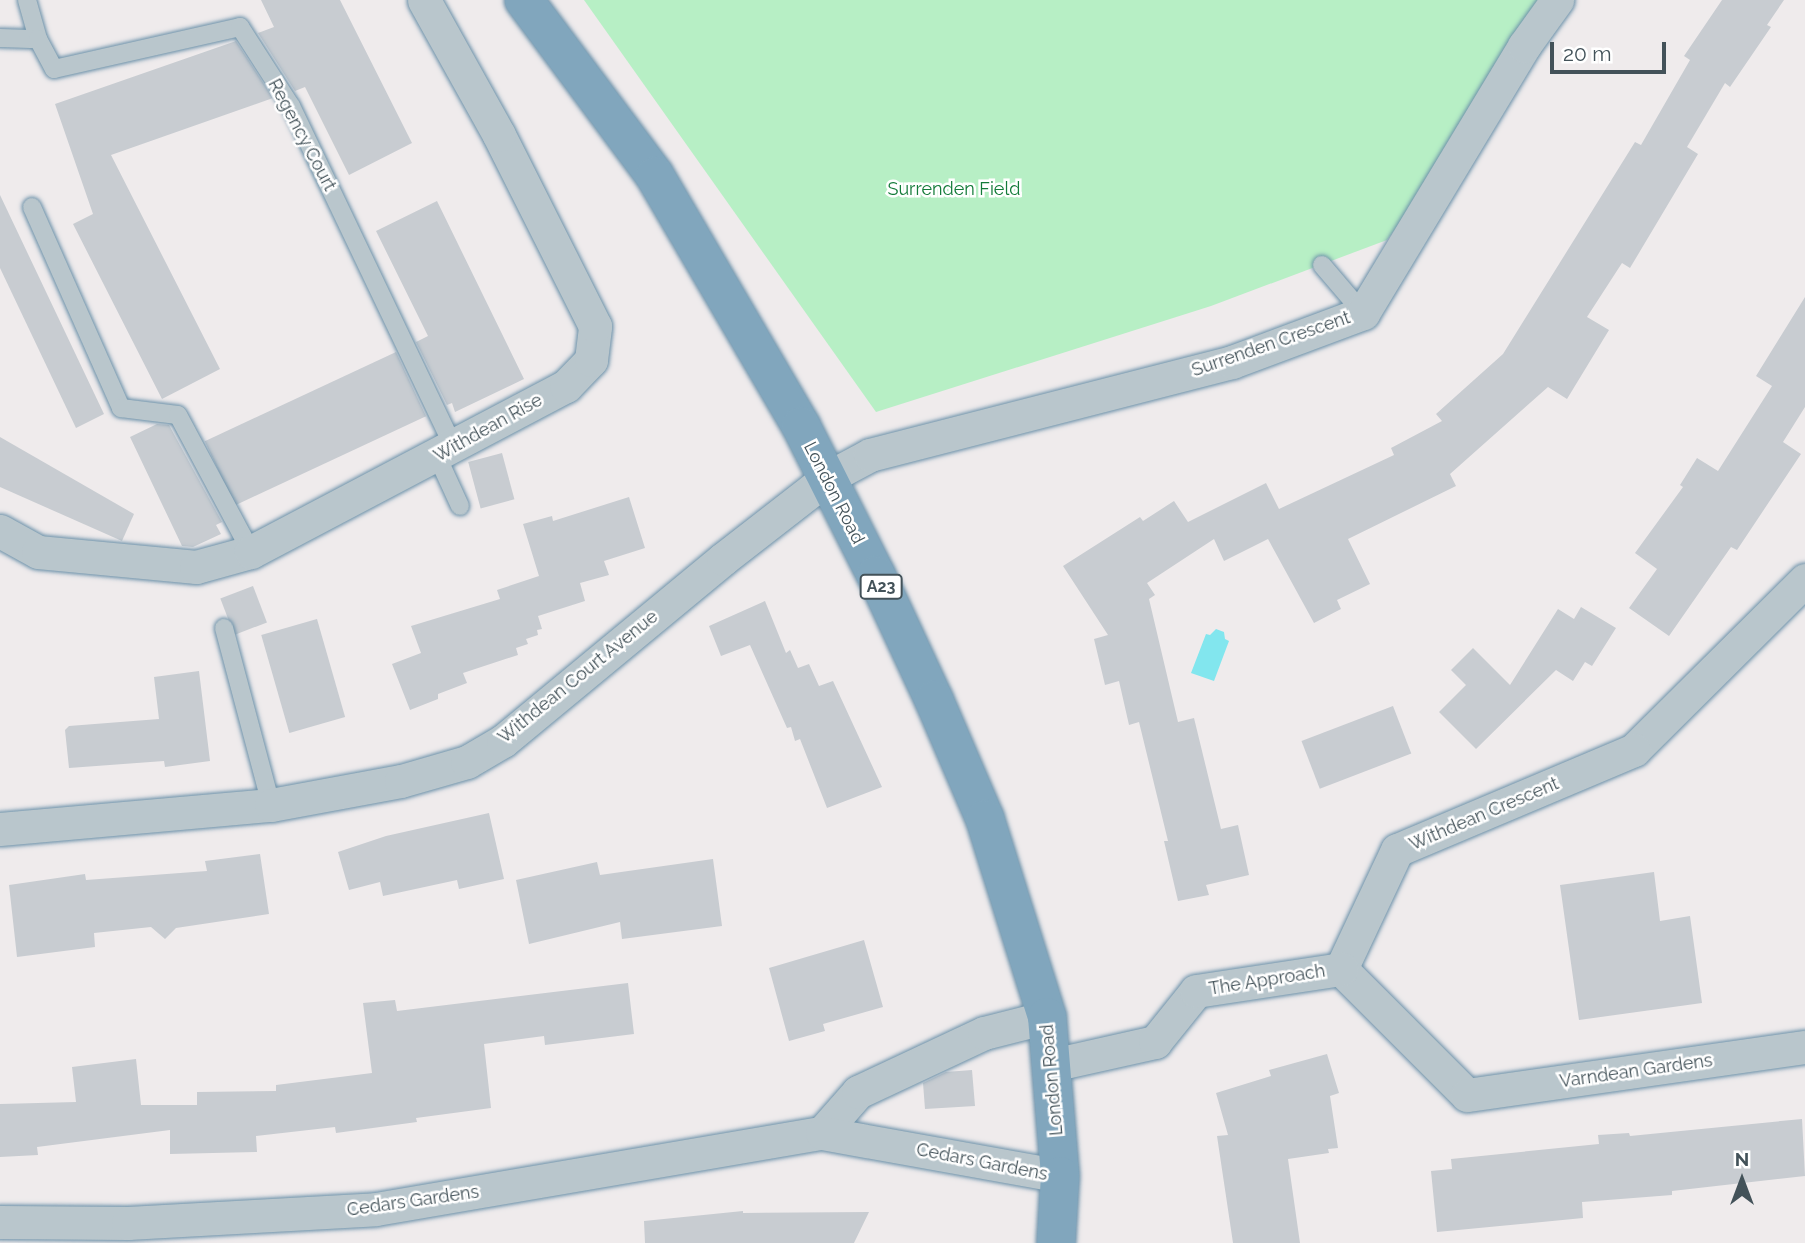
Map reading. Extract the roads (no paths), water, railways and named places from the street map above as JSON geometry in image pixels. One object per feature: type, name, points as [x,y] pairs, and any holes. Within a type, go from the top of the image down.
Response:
[{"type":"highway","name":"London Road","points":[[524,0],[655,176],[801,426],[934,700],[985,819],[1047,1017],[1060,1177],[1056,1243]]},
{"type":"street","name":"Withdean Rise","points":[[0,531],[38,552],[196,567],[251,552],[446,452],[566,386],[591,360],[595,326],[499,135],[424,0]]},
{"type":"street","name":"Surrenden Crescent","points":[[827,478],[870,455],[1232,362],[1363,313],[1524,46],[1557,0]]},
{"type":"street","name":"Withdean Court Avenue","points":[[0,828],[271,805],[401,781],[467,762],[503,741],[723,559],[827,478]]},
{"type":"street","name":"Withdean Crescent","points":[[1340,969],[1397,850],[1634,750],[1805,580]]},
{"type":"street","name":"The Approach","points":[[1052,1065],[1155,1042],[1196,990],[1340,969]]},
{"type":"street","name":"Varndean Gardens","points":[[1340,969],[1467,1095],[1805,1046]]},
{"type":"street","points":[[822,1133],[858,1092],[984,1033],[1047,1017]]},
{"type":"street","name":"Cedars Gardens","points":[[0,1222],[128,1223],[376,1209],[822,1133],[1060,1177]]},
{"type":"lane","points":[[0,38],[38,39],[27,0]]},
{"type":"lane","name":"Regency Court","points":[[38,39],[54,69],[240,27],[291,106],[446,452],[460,506]]},
{"type":"lane","points":[[32,207],[121,408],[178,415],[251,552]]},
{"type":"lane","points":[[1322,265],[1363,313]]},
{"type":"lane","points":[[224,628],[271,805]]},
{"type":"water","points":[[1216,629],[1224,632],[1225,639],[1229,641],[1214,681],[1191,673],[1206,634],[1210,635]]},
{"type":"park label","name":"Surrenden Field","points":[[954,189]]}]
